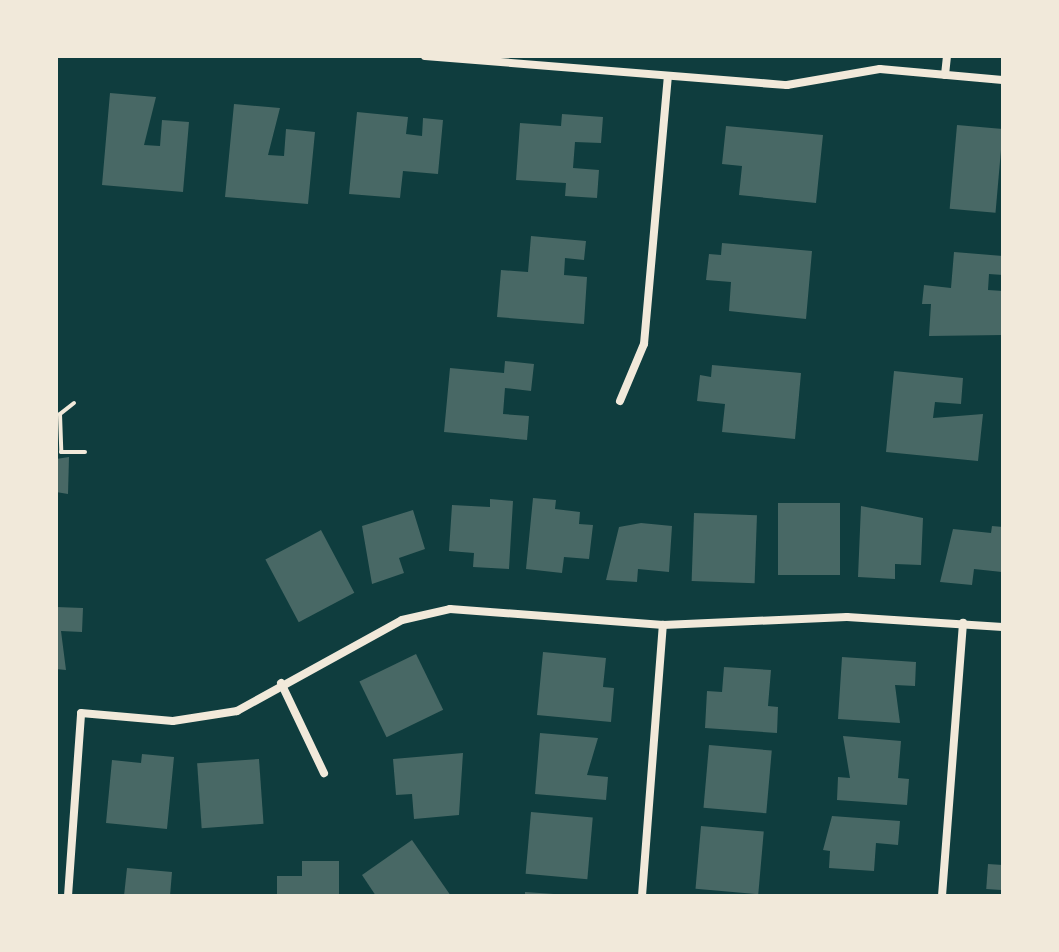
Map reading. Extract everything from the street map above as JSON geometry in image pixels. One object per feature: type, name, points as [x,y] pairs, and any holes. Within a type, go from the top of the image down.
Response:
[{"type":"street","points":[[425,56],[496,59],[668,77],[787,85],[880,69],[1003,80]]},
{"type":"street","points":[[945,75],[947,56]]},
{"type":"street","points":[[620,401],[644,344],[668,77]]},
{"type":"street","points":[[68,896],[81,713],[173,721],[237,711],[281,683],[402,620],[450,609],[663,625],[847,617],[1003,627]]},
{"type":"street","points":[[942,896],[963,623]]},
{"type":"street","points":[[642,896],[663,625]]},
{"type":"street","points":[[281,683],[324,773]]},
{"type":"path","points":[[74,403],[65,404],[58,439],[61,455],[85,452]]},
{"type":"building","points":[[110,93],[156,97],[144,145],[160,146],[162,120],[189,122],[183,192],[102,185]]},
{"type":"building","points":[[234,104],[280,108],[268,155],[284,156],[286,129],[315,132],[308,204],[225,197]]},
{"type":"building","points":[[357,112],[408,117],[406,134],[422,136],[423,118],[443,120],[438,174],[403,171],[400,198],[349,194]]},
{"type":"building","points":[[562,114],[603,117],[601,143],[575,142],[573,168],[599,170],[597,198],[565,196],[566,183],[516,180],[520,123],[561,126]]},
{"type":"building","points":[[957,125],[1003,129],[996,213],[950,209]]},
{"type":"building","points":[[726,126],[823,135],[816,203],[739,195],[742,166],[722,164]]},
{"type":"building","points":[[531,236],[586,241],[584,260],[565,258],[564,275],[587,277],[584,324],[497,317],[501,270],[528,272]]},
{"type":"building","points":[[722,243],[812,251],[806,319],[729,311],[731,282],[706,280],[709,254],[721,255]]},
{"type":"building","points":[[954,252],[1003,256],[1003,275],[989,274],[988,290],[1003,291],[1003,335],[929,336],[931,304],[922,304],[924,285],[951,288]]},
{"type":"building","points":[[505,361],[534,364],[531,391],[505,388],[503,414],[529,416],[527,440],[444,432],[450,368],[504,373]]},
{"type":"building","points":[[712,365],[801,373],[795,439],[722,432],[725,404],[697,401],[700,375],[711,377]]},
{"type":"building","points":[[894,371],[963,378],[961,404],[935,402],[933,418],[983,414],[978,461],[886,452]]},
{"type":"building","points":[[69,457],[68,494],[56,492],[56,459]]},
{"type":"building","points":[[533,498],[556,500],[555,509],[580,512],[579,524],[593,525],[589,559],[564,557],[562,573],[526,569]]},
{"type":"building","points":[[490,499],[513,501],[509,569],[473,567],[474,553],[449,551],[452,505],[490,507]]},
{"type":"building","points":[[778,503],[840,503],[840,575],[778,575]]},
{"type":"building","points":[[861,506],[923,518],[921,565],[895,564],[895,579],[858,577]]},
{"type":"building","points":[[413,510],[425,549],[399,558],[404,573],[372,584],[362,526]]},
{"type":"building","points":[[694,513],[757,515],[755,583],[692,581]]},
{"type":"building","points":[[641,523],[672,526],[669,572],[638,569],[637,582],[606,580],[619,527]]},
{"type":"building","points":[[992,526],[1003,527],[1002,572],[974,569],[972,585],[940,582],[953,529],[991,533]]},
{"type":"building","points":[[321,530],[354,593],[299,622],[265,560]]},
{"type":"building","points":[[56,607],[83,608],[82,632],[61,631],[66,670],[56,669]]},
{"type":"building","points":[[543,652],[606,658],[603,687],[614,688],[611,722],[537,715]]},
{"type":"building","points":[[416,654],[443,710],[387,737],[359,682]]},
{"type":"building","points":[[842,657],[916,662],[915,686],[895,685],[900,723],[838,719]]},
{"type":"building","points":[[724,667],[771,670],[768,706],[778,707],[777,733],[705,728],[707,691],[722,692]]},
{"type":"building","points":[[540,733],[598,738],[587,775],[608,777],[606,800],[535,794]]},
{"type":"building","points":[[843,736],[901,741],[898,778],[909,779],[907,805],[837,800],[838,777],[850,778]]},
{"type":"building","points":[[709,745],[772,750],[766,813],[704,808]]},
{"type":"building","points":[[463,753],[459,815],[414,819],[412,794],[396,795],[393,759]]},
{"type":"building","points":[[142,754],[174,757],[167,829],[106,823],[112,760],[141,763]]},
{"type":"building","points":[[259,759],[264,824],[202,828],[197,763]]},
{"type":"building","points":[[531,812],[593,817],[587,879],[526,874]]},
{"type":"building","points":[[832,816],[900,821],[898,845],[876,843],[874,871],[829,868],[830,851],[823,850]]},
{"type":"building","points":[[701,826],[764,831],[758,894],[696,889]]},
{"type":"building","points":[[412,840],[451,896],[376,896],[362,875]]},
{"type":"building","points":[[302,861],[339,861],[339,896],[277,896],[277,876],[302,876]]},
{"type":"building","points":[[988,864],[1003,865],[1001,890],[986,889]]},
{"type":"building","points":[[127,868],[172,872],[170,896],[124,896]]},
{"type":"building","points":[[525,892],[554,894],[525,896]]}]
